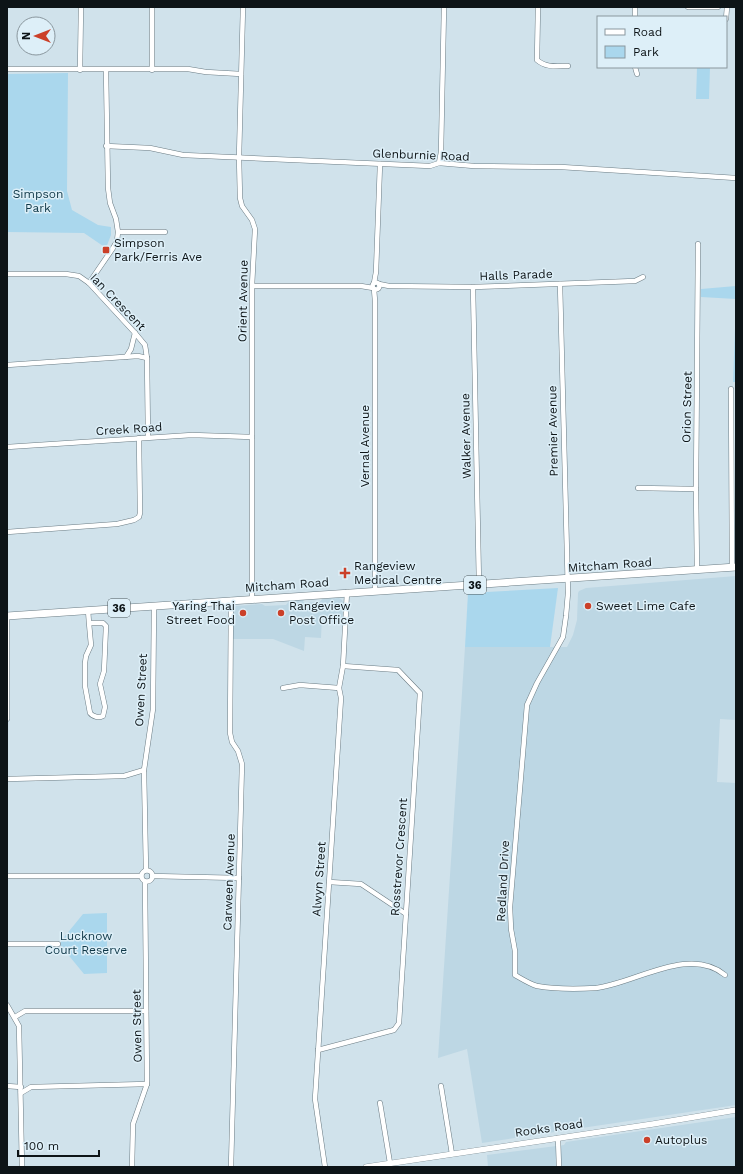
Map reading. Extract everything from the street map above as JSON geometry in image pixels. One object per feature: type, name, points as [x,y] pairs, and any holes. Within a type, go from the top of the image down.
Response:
[{"type":"main road","name":"Mitcham Road","points":[[7,616],[347,592],[734,568]]},
{"type":"street","points":[[80,7],[80,70]]},
{"type":"street","points":[[152,7],[152,70]]},
{"type":"street","name":"Orient Avenue","points":[[243,7],[239,157],[240,198],[242,206],[252,220],[254,229],[252,286],[252,599]]},
{"type":"street","points":[[439,163],[441,152],[444,7]]},
{"type":"street","points":[[538,7],[537,60],[546,66],[568,66]]},
{"type":"street","points":[[688,7],[718,7]]},
{"type":"street","points":[[635,68],[637,74]]},
{"type":"street","points":[[7,69],[188,69],[206,72],[242,74]]},
{"type":"street","points":[[89,283],[117,241],[118,232],[108,188],[106,146],[106,70]]},
{"type":"street","name":"Glenburnie Road","points":[[106,146],[150,148],[183,155],[430,166],[439,163],[474,166],[561,167],[736,178]]},
{"type":"street","name":"Vernal Avenue","points":[[375,591],[376,272],[380,164]]},
{"type":"street","points":[[118,232],[165,232]]},
{"type":"street","name":"Orion Street","points":[[697,570],[696,489],[698,244]]},
{"type":"street","name":"Ian Crescent","points":[[7,274],[66,274],[78,276],[89,283],[135,333],[145,345],[147,358],[148,438]]},
{"type":"street","name":"Halls Parade","points":[[252,286],[473,287],[635,282],[643,277]]},
{"type":"street","name":"Premier Avenue","points":[[560,284],[567,579]]},
{"type":"street","name":"Walker Avenue","points":[[473,287],[480,584]]},
{"type":"street","points":[[126,357],[131,349],[135,333]]},
{"type":"street","points":[[7,365],[138,356],[147,358]]},
{"type":"street","points":[[731,389],[734,568]]},
{"type":"street","name":"Creek Road","points":[[7,447],[192,435],[252,437]]},
{"type":"street","points":[[7,532],[117,524],[134,520],[139,517],[140,438]]},
{"type":"street","points":[[638,488],[696,489]]},
{"type":"street","name":"Redland Drive","points":[[567,579],[568,593],[563,637],[527,705],[510,907],[511,929],[516,956],[515,975],[536,986],[565,988],[596,988],[678,965],[695,964],[718,970],[725,975]]},
{"type":"street","name":"Alwyn Street","points":[[325,1167],[315,1099],[341,698],[339,688],[342,679],[347,592]]},
{"type":"street","name":"Carween Avenue","points":[[231,600],[230,733],[232,742],[238,751],[242,764],[231,1167]]},
{"type":"street","name":"Owen Street","points":[[146,870],[144,770],[153,709],[154,606]]},
{"type":"street","points":[[88,610],[91,644],[86,656],[85,686],[90,713],[99,717],[103,716],[105,712],[100,684],[104,671],[106,626],[103,623],[90,623]]},
{"type":"street","points":[[7,616],[7,719]]},
{"type":"street","name":"Rosstrevor Crescent","points":[[318,1050],[394,1030],[399,1023],[420,693],[398,670],[343,666]]},
{"type":"street","points":[[283,688],[300,685],[339,688]]},
{"type":"street","points":[[7,779],[124,776],[144,770]]},
{"type":"street","points":[[141,876],[142,872],[146,870],[151,872],[152,876]]},
{"type":"street","points":[[7,876],[141,876]]},
{"type":"street","points":[[141,876],[142,880],[145,882],[149,881],[152,876]]},
{"type":"street","points":[[152,876],[239,878]]},
{"type":"street","name":"Owen Street","points":[[132,1167],[133,1124],[147,1084],[145,882]]},
{"type":"street","points":[[329,882],[361,884],[406,914]]},
{"type":"street","points":[[7,944],[58,944]]},
{"type":"street","points":[[7,1004],[19,1026],[22,1167]]},
{"type":"street","points":[[15,1017],[25,1011],[146,1011]]},
{"type":"street","points":[[21,1092],[31,1087],[147,1084]]},
{"type":"street","points":[[7,1086],[21,1087]]},
{"type":"street","points":[[441,1086],[452,1154]]},
{"type":"street","points":[[380,1103],[390,1163]]},
{"type":"street","name":"Rooks Road","points":[[366,1167],[390,1163],[402,1164],[452,1154],[736,1110]]},
{"type":"street","points":[[558,1138],[559,1167]]},
{"type":"shaded area","points":[[736,576],[736,720],[720,719],[717,782],[736,783],[736,1105],[482,1143],[467,1049],[438,1058],[465,647],[567,647],[573,635],[577,620],[578,593],[586,588]]},
{"type":"shaded area","points":[[339,598],[344,604],[342,623],[328,622],[326,621],[327,616],[322,616],[321,638],[305,637],[304,651],[273,639],[233,639],[233,609],[236,606],[262,604],[265,606],[286,605],[290,600],[304,600],[303,602],[305,603],[320,602],[322,599]]},
{"type":"shaded area","points":[[736,1117],[736,1167],[488,1167],[487,1155],[564,1145],[566,1142]]},
{"type":"green space","points":[[697,68],[710,68],[709,99],[696,99]]},
{"type":"green space","name":"Simpson Park","points":[[68,73],[67,191],[72,210],[98,225],[111,227],[111,235],[106,248],[84,233],[7,232],[7,74]]},
{"type":"green space","points":[[736,286],[736,299],[701,297],[701,289]]},
{"type":"green space","points":[[736,302],[736,382],[733,382]]},
{"type":"green space","points":[[558,588],[550,647],[465,647],[468,593]]},
{"type":"green space","name":"Lucknow Court Reserve","points":[[107,913],[107,973],[84,974],[61,946],[61,941],[83,914]]},
{"type":"place","name":"Simpson Park/Ferris Ave","points":[[106,250]]},
{"type":"place","name":"Rangeview Medical Centre","points":[[345,573]]},
{"type":"place","name":"Sweet Lime Cafe","points":[[588,606]]},
{"type":"place","name":"Yaring Thai Street Food","points":[[243,613]]},
{"type":"place","name":"Rangeview Post Office","points":[[281,613]]},
{"type":"place","name":"Autoplus","points":[[647,1140]]}]
